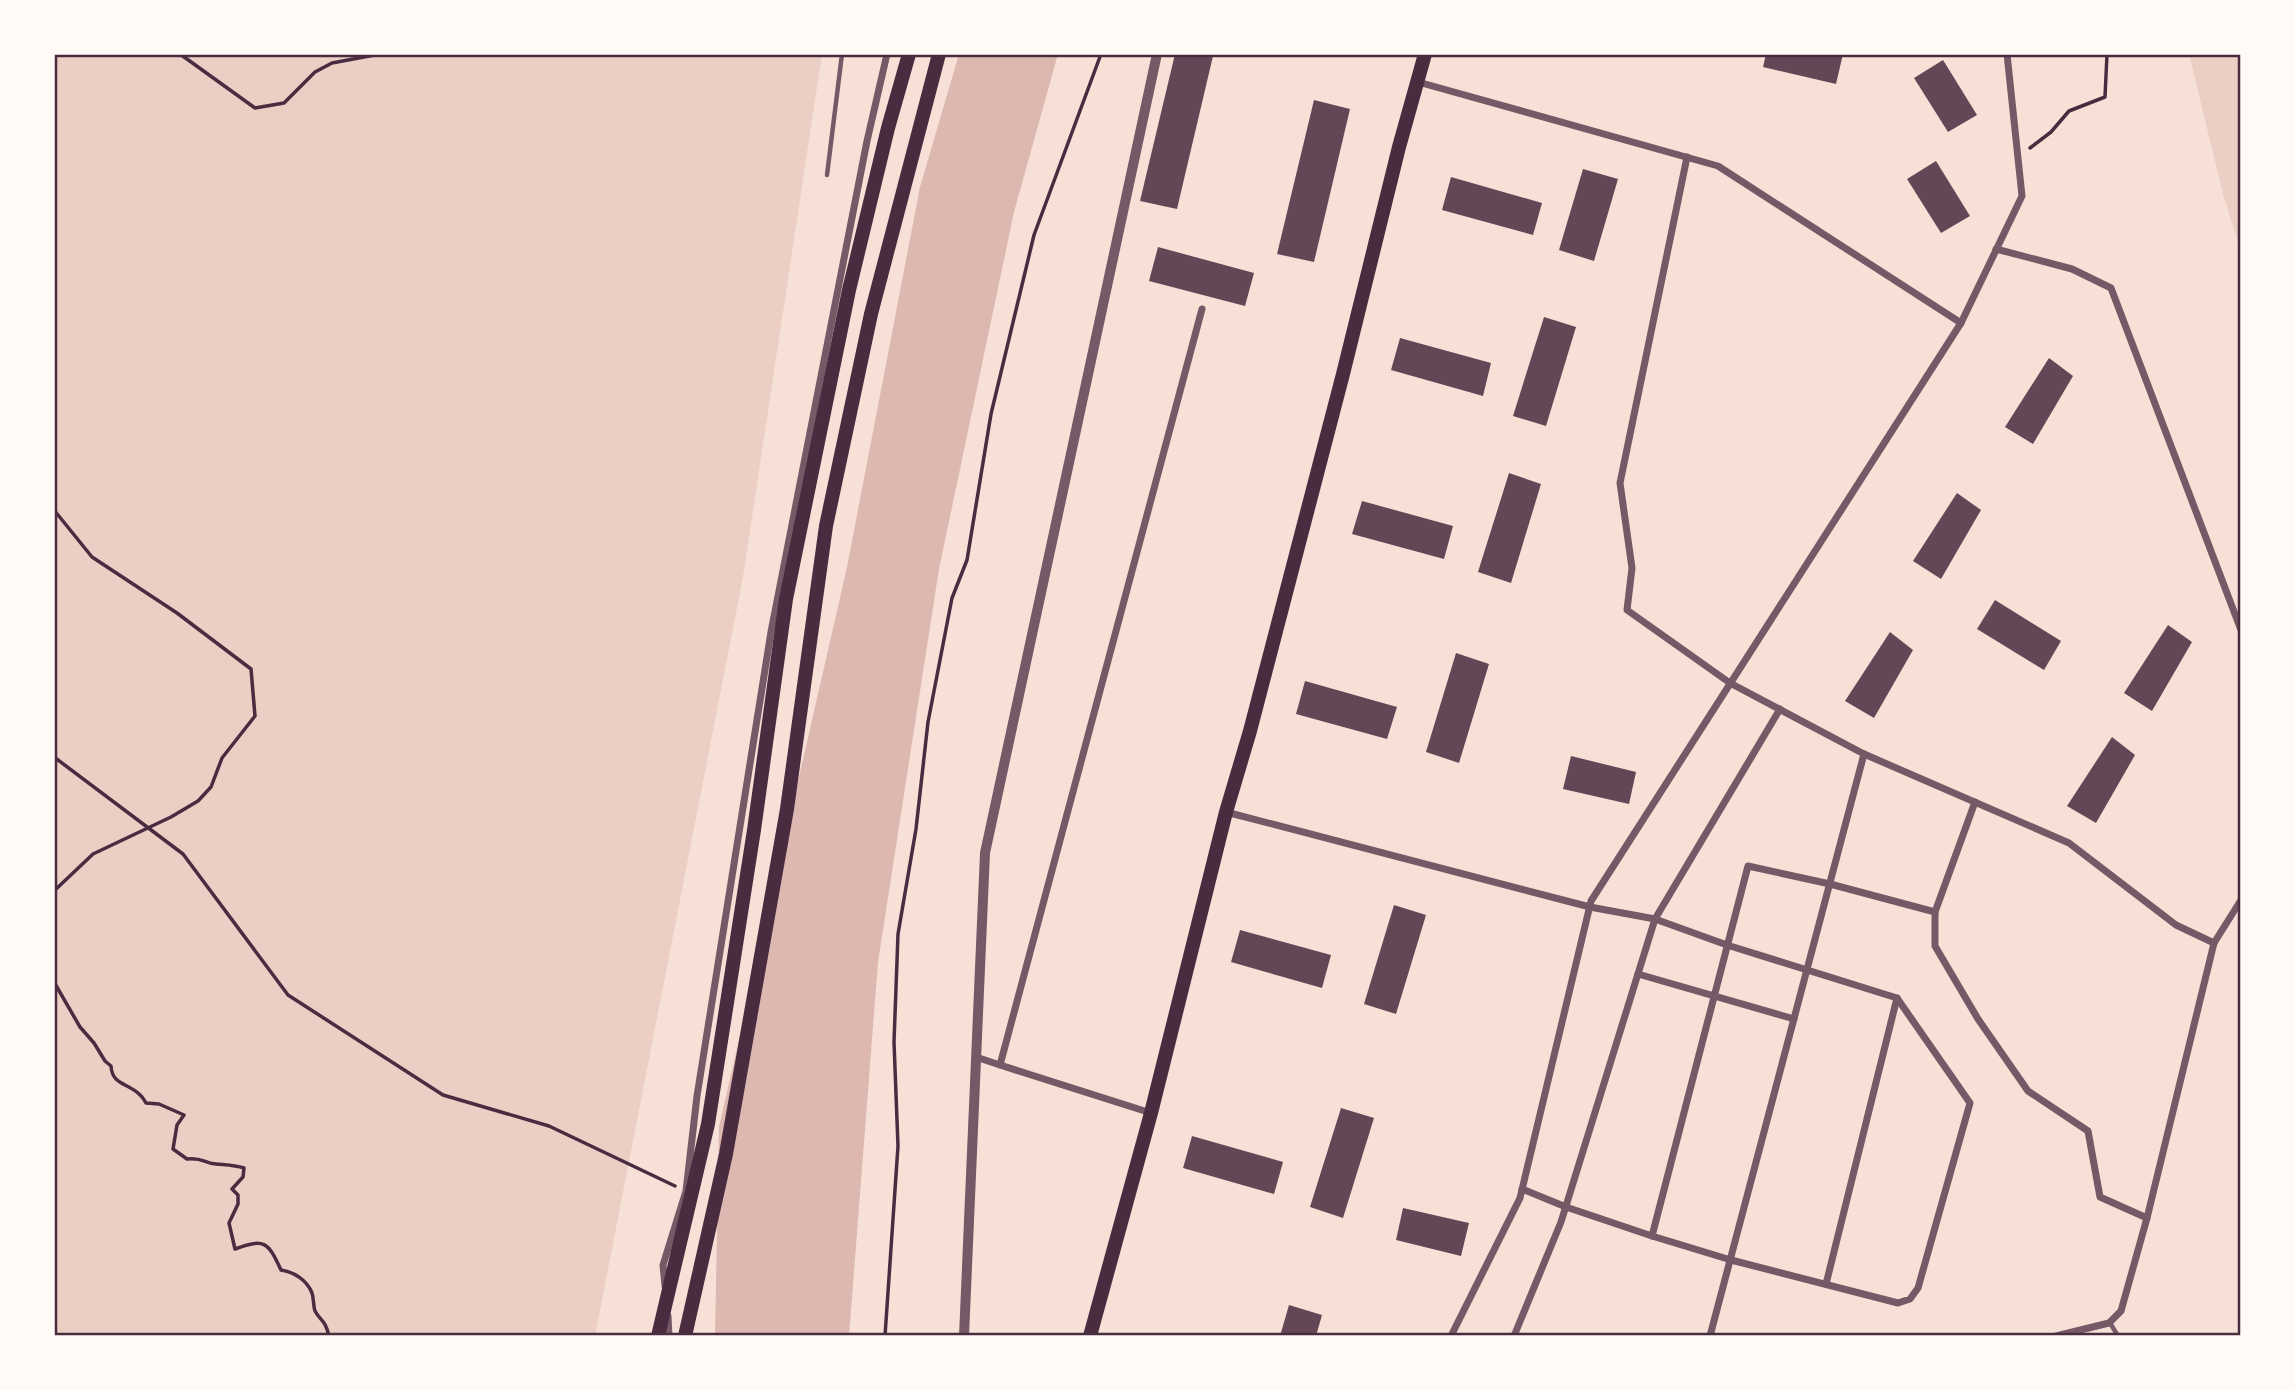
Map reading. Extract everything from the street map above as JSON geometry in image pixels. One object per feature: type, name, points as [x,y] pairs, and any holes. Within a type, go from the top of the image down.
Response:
[{"type":"main road","points":[[658,1336],[709,1124],[786,599],[849,290],[888,128],[909,54]]},
{"type":"main road","points":[[685,1336],[726,1154],[787,809],[826,526],[871,314],[939,54]]},
{"type":"main road","points":[[1090,1336],[1151,1113],[1226,812],[1271,652],[1425,54]]},
{"type":"street","points":[[669,1336],[663,1265],[685,1191],[697,1096],[771,632],[867,141],[887,54]]},
{"type":"street","points":[[964,1336],[985,853],[1157,54]]},
{"type":"street","points":[[1451,1336],[1520,1198],[1591,901],[1961,323],[2022,196],[2007,54]]},
{"type":"street","points":[[1417,81],[1717,166],[1961,323]]},
{"type":"street","points":[[1687,157],[1620,483],[1632,568],[1627,610],[1730,683],[1864,754],[2069,843],[2176,925],[2214,943]]},
{"type":"street","points":[[1996,249],[2072,269],[2110,288],[2241,630]]},
{"type":"street","points":[[1000,1065],[1202,309]]},
{"type":"street","points":[[1514,1336],[1566,1207],[1655,919],[1780,709]]},
{"type":"street","points":[[1710,1336],[1864,754]]},
{"type":"street","points":[[1975,802],[1935,912],[1936,946],[1978,1019],[2028,1091],[2088,1131],[2100,1197],[2147,1218]]},
{"type":"street","points":[[1226,812],[1590,907],[1655,919],[1727,945],[1897,998],[1970,1103],[1918,1288],[1910,1298],[1898,1303],[1731,1260],[1566,1207],[1522,1189]]},
{"type":"street","points":[[1652,1236],[1748,866],[1830,884],[1935,912]]},
{"type":"street","points":[[2056,1336],[2109,1323],[2121,1311],[2147,1218],[2214,943],[2241,900]]},
{"type":"street","points":[[1638,974],[1794,1019]]},
{"type":"street","points":[[1826,1284],[1897,998]]},
{"type":"street","points":[[976,1057],[1151,1113]]},
{"type":"lane","points":[[827,175],[842,54]]},
{"type":"lane","points":[[2109,1323],[2118,1336]]},
{"type":"path","points":[[180,54],[255,108],[284,103],[315,72],[332,62],[380,54]]},
{"type":"path","points":[[885,1336],[898,1146],[894,1042],[898,934],[916,829],[928,722],[952,598],[967,560],[991,414],[1034,235],[1101,54]]},
{"type":"path","points":[[2018,157],[2051,132],[2069,111],[2105,97],[2108,54]]},
{"type":"path","points":[[54,510],[92,557],[177,613],[251,669],[255,716],[222,758],[211,787],[198,801],[171,817],[93,854],[54,891]]},
{"type":"path","points":[[54,757],[183,854],[288,995],[443,1095],[549,1126],[685,1191]]},
{"type":"path","points":[[54,982],[80,1027],[111,1066],[111,1074],[117,1082],[137,1091],[146,1103],[159,1104],[184,1115],[177,1125],[173,1149],[187,1159],[199,1158],[219,1165],[225,1163],[244,1168],[243,1177],[232,1189],[238,1195],[238,1204],[229,1223],[235,1249],[255,1241],[262,1242],[272,1250],[281,1270],[291,1271],[300,1277],[311,1291],[315,1310],[325,1320],[329,1336]]},
{"type":"shaded area","points":[[54,54],[822,54],[743,577],[595,1336],[54,1336]]},
{"type":"shaded area","points":[[959,54],[1058,54],[1014,212],[939,569],[878,962],[849,1336],[715,1336],[719,1127],[847,567],[920,187]]},
{"type":"shaded area","points":[[2189,54],[2241,54],[2241,251],[2223,194]]},
{"type":"building","points":[[1175,54],[1213,56],[1177,209],[1140,201]]},
{"type":"building","points":[[1766,54],[1843,54],[1836,84],[1763,67]]},
{"type":"building","points":[[1943,60],[1977,115],[1948,132],[1914,78]]},
{"type":"building","points":[[1314,100],[1350,109],[1314,262],[1277,254]]},
{"type":"building","points":[[1936,161],[1970,216],[1941,233],[1907,179]]},
{"type":"building","points":[[1583,169],[1618,179],[1594,261],[1559,250]]},
{"type":"building","points":[[1451,177],[1542,203],[1533,235],[1442,210]]},
{"type":"building","points":[[1158,247],[1254,273],[1245,306],[1149,281]]},
{"type":"building","points":[[1544,317],[1576,327],[1546,426],[1513,416]]},
{"type":"building","points":[[1400,338],[1491,363],[1483,396],[1391,370]]},
{"type":"building","points":[[2049,358],[2073,376],[2033,444],[2005,427]]},
{"type":"building","points":[[1509,473],[1541,484],[1511,583],[1478,572]]},
{"type":"building","points":[[1957,493],[1981,510],[1941,579],[1913,561]]},
{"type":"building","points":[[1362,501],[1453,526],[1444,559],[1352,534]]},
{"type":"building","points":[[1995,600],[2061,641],[2044,670],[1977,629]]},
{"type":"building","points":[[2168,625],[2192,642],[2152,711],[2124,693]]},
{"type":"building","points":[[1890,632],[1913,650],[1874,718],[1845,701]]},
{"type":"building","points":[[1456,653],[1489,664],[1459,763],[1426,752]]},
{"type":"building","points":[[1305,681],[1397,707],[1387,739],[1296,714]]},
{"type":"building","points":[[2112,737],[2135,755],[2096,823],[2067,806]]},
{"type":"building","points":[[1571,756],[1636,772],[1629,804],[1563,789]]},
{"type":"building","points":[[1394,905],[1426,915],[1396,1014],[1364,1004]]},
{"type":"building","points":[[1240,930],[1331,955],[1322,988],[1231,962]]},
{"type":"building","points":[[1341,1108],[1374,1118],[1343,1218],[1310,1207]]},
{"type":"building","points":[[1192,1136],[1283,1162],[1274,1194],[1183,1168]]},
{"type":"building","points":[[1403,1208],[1469,1223],[1461,1256],[1396,1240]]},
{"type":"building","points":[[1289,1305],[1322,1315],[1316,1336],[1280,1336]]}]
